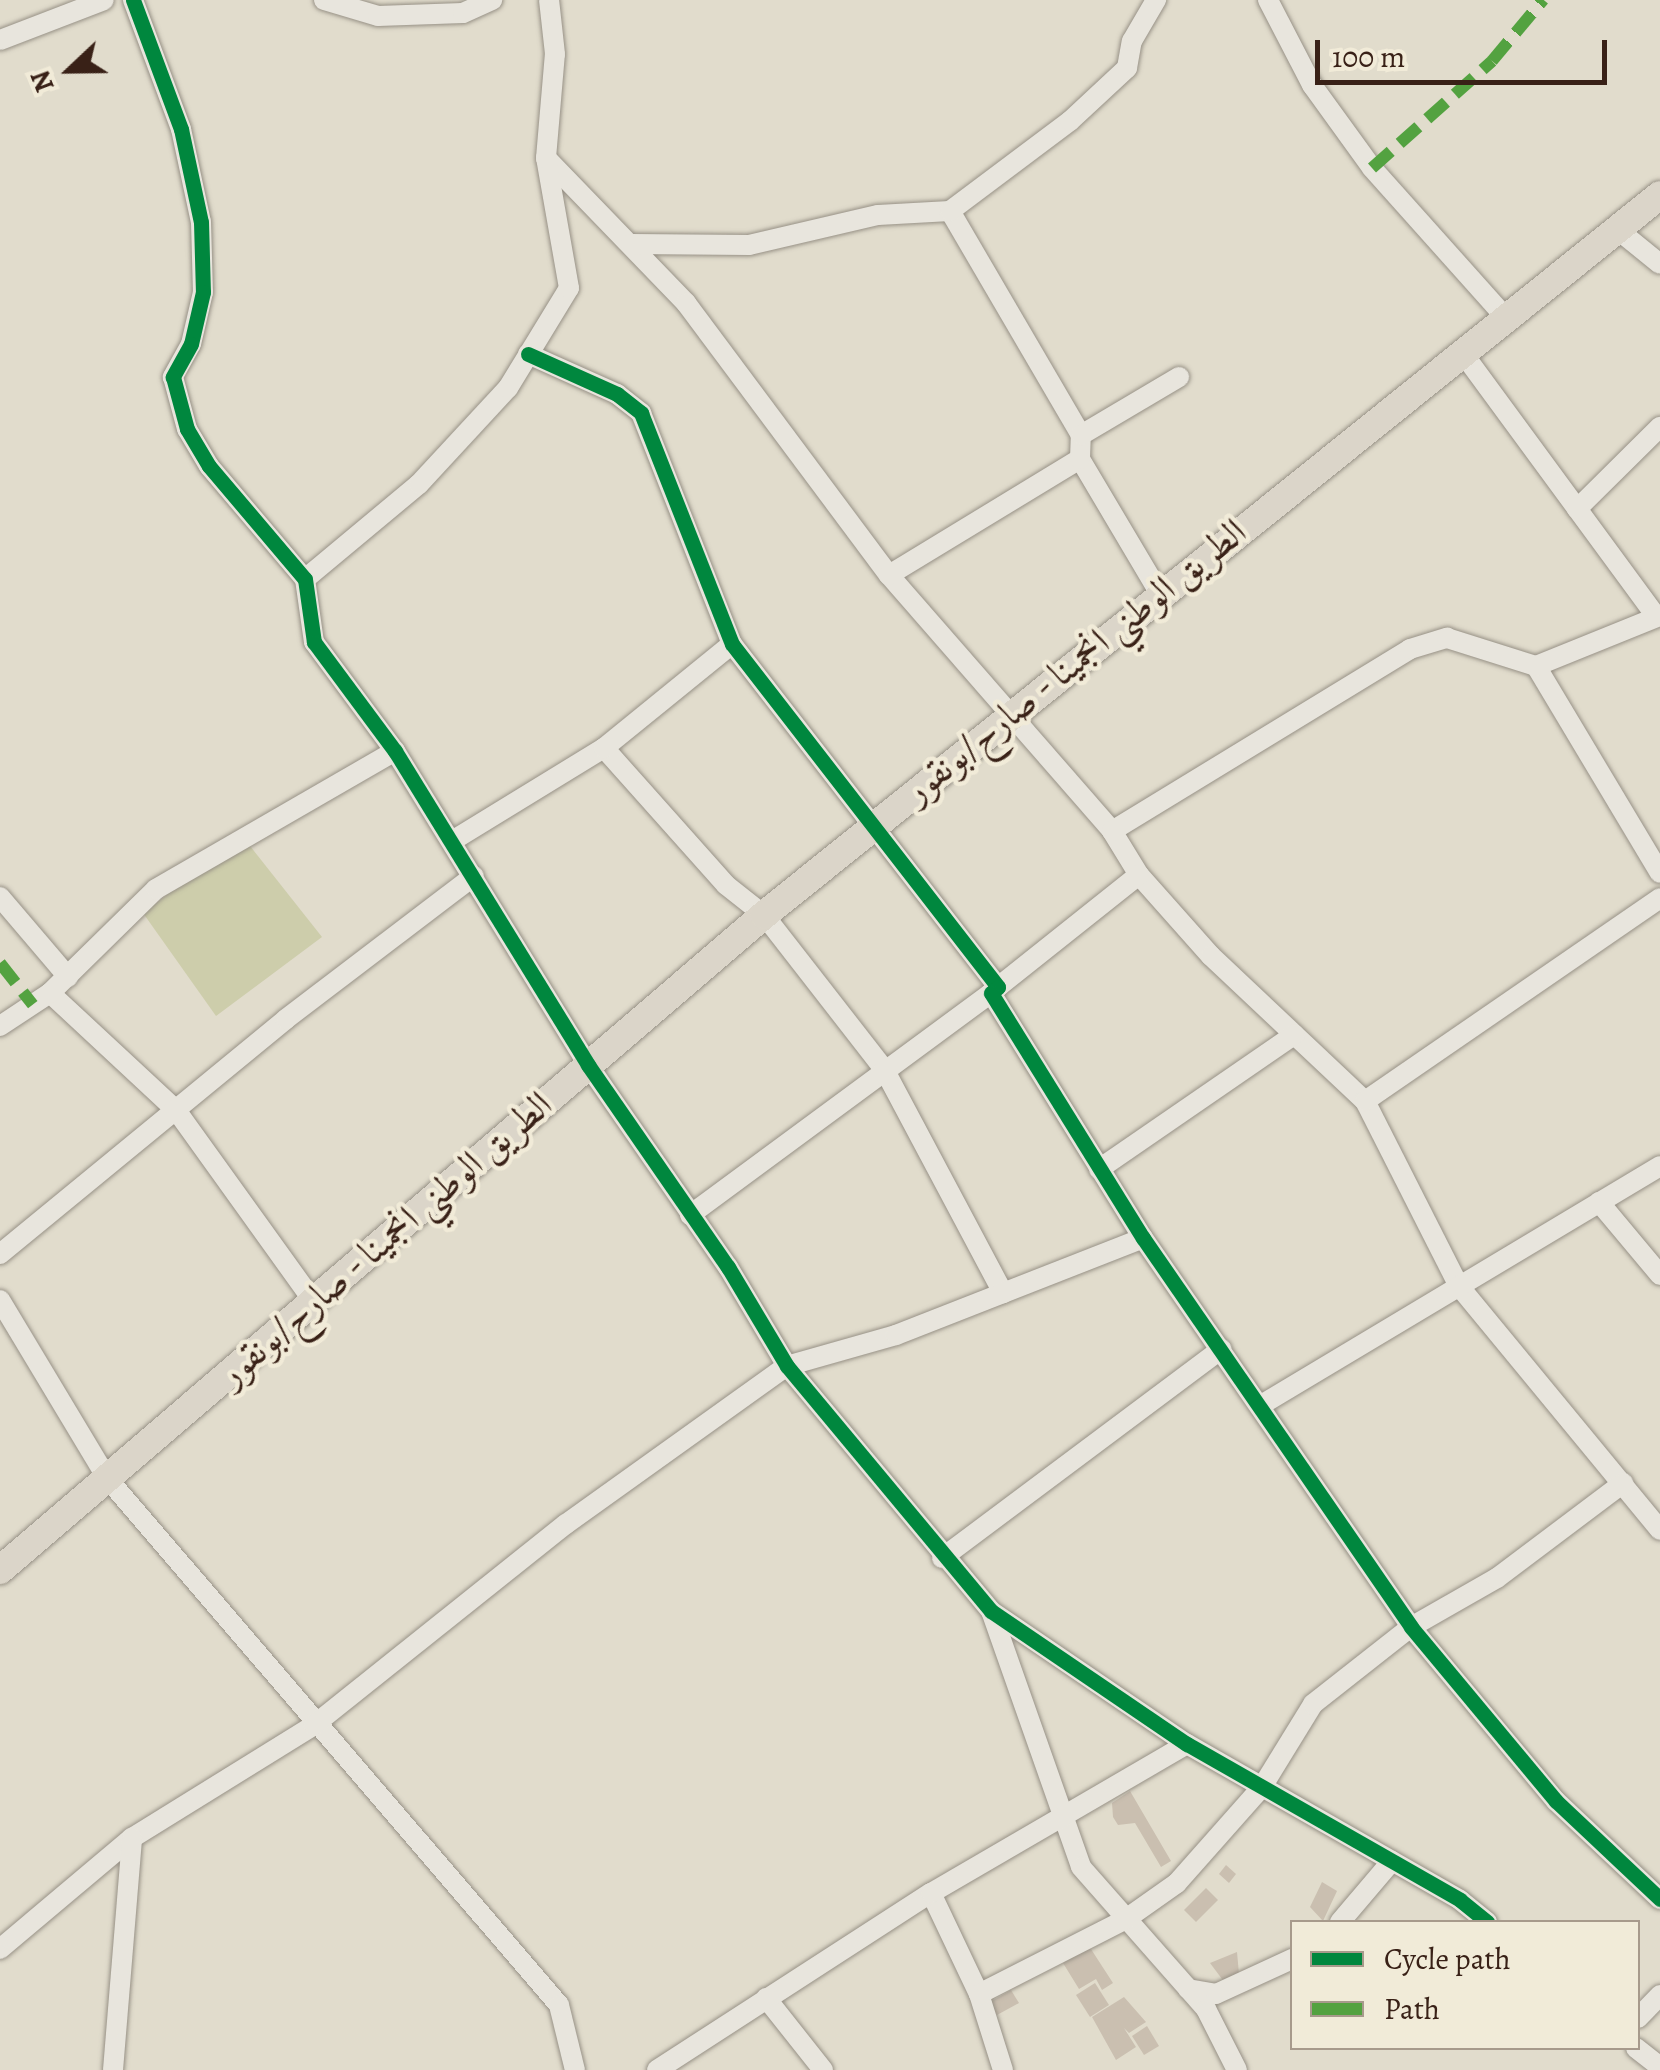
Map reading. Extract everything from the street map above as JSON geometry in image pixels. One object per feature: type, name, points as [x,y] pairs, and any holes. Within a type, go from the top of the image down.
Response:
[{"type":"highway","name":"الطريق الوطني انجمينا - صارح/بونقور","points":[[0,1570],[764,915],[1006,714],[1660,195]]},
{"type":"street","points":[[0,40],[104,0]]},
{"type":"street","points":[[134,0],[181,128],[201,222],[203,292],[190,344],[173,377],[187,429],[209,466],[305,579],[314,642],[395,750],[588,1066],[787,1366],[942,1558],[990,1611],[1187,1744],[1392,1861],[1484,1920]]},
{"type":"street","points":[[324,0],[378,16],[464,13],[492,0]]},
{"type":"street","points":[[305,579],[419,484],[508,388],[568,288],[546,158],[555,54],[549,0]]},
{"type":"street","points":[[630,244],[749,245],[878,214],[950,210],[1070,121],[1127,68],[1132,41],[1156,0]]},
{"type":"street","points":[[1268,0],[1312,85],[1372,168],[1505,316]]},
{"type":"street","points":[[546,158],[686,303],[889,575],[1112,832],[1138,874],[1210,956],[1365,1101],[1459,1286],[1660,1530]]},
{"type":"street","points":[[950,210],[1081,435],[1080,460],[1159,592]]},
{"type":"street","points":[[1617,229],[1660,264]]},
{"type":"street","points":[[1112,832],[1410,649],[1446,638],[1536,666],[1658,616],[1462,352]]},
{"type":"street","points":[[528,354],[618,394],[642,413],[732,644],[995,990],[1142,1238],[1411,1627],[1556,1801],[1660,1900]]},
{"type":"street","points":[[1081,435],[1179,377]]},
{"type":"street","points":[[1577,509],[1660,427]]},
{"type":"street","points":[[889,575],[1080,460]]},
{"type":"street","points":[[452,841],[604,748],[732,644]]},
{"type":"street","points":[[1536,666],[1660,873]]},
{"type":"street","points":[[604,748],[726,885],[764,915],[884,1070],[1003,1293]]},
{"type":"street","points":[[0,1026],[50,993],[156,889],[395,750]]},
{"type":"street","points":[[690,1215],[995,990],[1138,874]]},
{"type":"street","points":[[0,1254],[474,876]]},
{"type":"street","points":[[0,897],[68,977]]},
{"type":"street","points":[[1365,1101],[1660,898]]},
{"type":"street","points":[[50,993],[176,1110],[313,1300]]},
{"type":"street","points":[[1099,1170],[1294,1035]]},
{"type":"street","points":[[1261,1405],[1660,1166]]},
{"type":"street","points":[[1599,1202],[1660,1274]]},
{"type":"street","points":[[0,1949],[132,1838],[314,1724],[566,1524],[787,1366],[896,1334],[1142,1238]]},
{"type":"street","points":[[0,1300],[107,1478],[558,2005],[574,2070]]},
{"type":"street","points":[[942,1558],[1221,1349]]},
{"type":"street","points":[[979,1994],[1126,1918],[1178,1883],[1262,1787],[1313,1704],[1411,1627],[1497,1578],[1623,1484]]},
{"type":"street","points":[[990,1611],[1080,1866],[1188,1989],[1238,2070]]},
{"type":"street","points":[[657,2070],[931,1894],[1187,1744]]},
{"type":"street","points":[[114,2070],[132,1838]]},
{"type":"street","points":[[1342,1920],[1392,1861]]},
{"type":"street","points":[[931,1894],[979,1994],[1003,2070]]},
{"type":"street","points":[[1188,1989],[1216,1994],[1290,1960]]},
{"type":"street","points":[[1640,2016],[1660,1995]]},
{"type":"street","points":[[766,1998],[822,2070]]},
{"type":"street","points":[[1639,2050],[1660,2067]]},
{"type":"green space","points":[[243,837],[322,937],[216,1016],[143,913]]},
{"type":"building","points":[[1130,1791],[1171,1861],[1161,1867],[1135,1823],[1118,1825],[1113,1817],[1112,1803]]},
{"type":"building","points":[[1226,1865],[1236,1874],[1229,1883],[1219,1874]]},
{"type":"building","points":[[1322,1882],[1337,1891],[1323,1920],[1310,1907]]},
{"type":"building","points":[[1206,1888],[1218,1900],[1196,1922],[1184,1910]]},
{"type":"building","points":[[1089,1946],[1113,1983],[1102,1990],[1096,1979],[1079,1989],[1063,1963]]},
{"type":"building","points":[[1237,1952],[1239,1974],[1225,1983],[1210,1963]]},
{"type":"building","points":[[1095,1983],[1109,2005],[1090,2017],[1076,1995]]},
{"type":"building","points":[[1011,1990],[1019,2003],[997,2015],[990,2002]]},
{"type":"building","points":[[1124,1997],[1146,2022],[1129,2033],[1124,2028],[1136,2047],[1116,2060],[1092,2017]]},
{"type":"building","points":[[1147,2026],[1159,2046],[1144,2055],[1132,2036]]},
{"type":"marked path","points":[[1372,168],[1492,61],[1543,0]]},
{"type":"marked path","points":[[0,963],[33,1005]]},
{"type":"cycle path","points":[[133,0],[181,129],[201,222],[203,292],[191,344],[173,377],[187,429],[209,466],[305,579],[314,642],[395,751],[588,1065],[728,1267],[787,1366],[991,1611],[1187,1744],[1460,1900],[1485,1920]]},
{"type":"cycle path","points":[[528,354],[617,394],[641,413],[732,644],[998,987],[991,993],[1143,1238],[1411,1627],[1556,1801],[1660,1899]]}]
